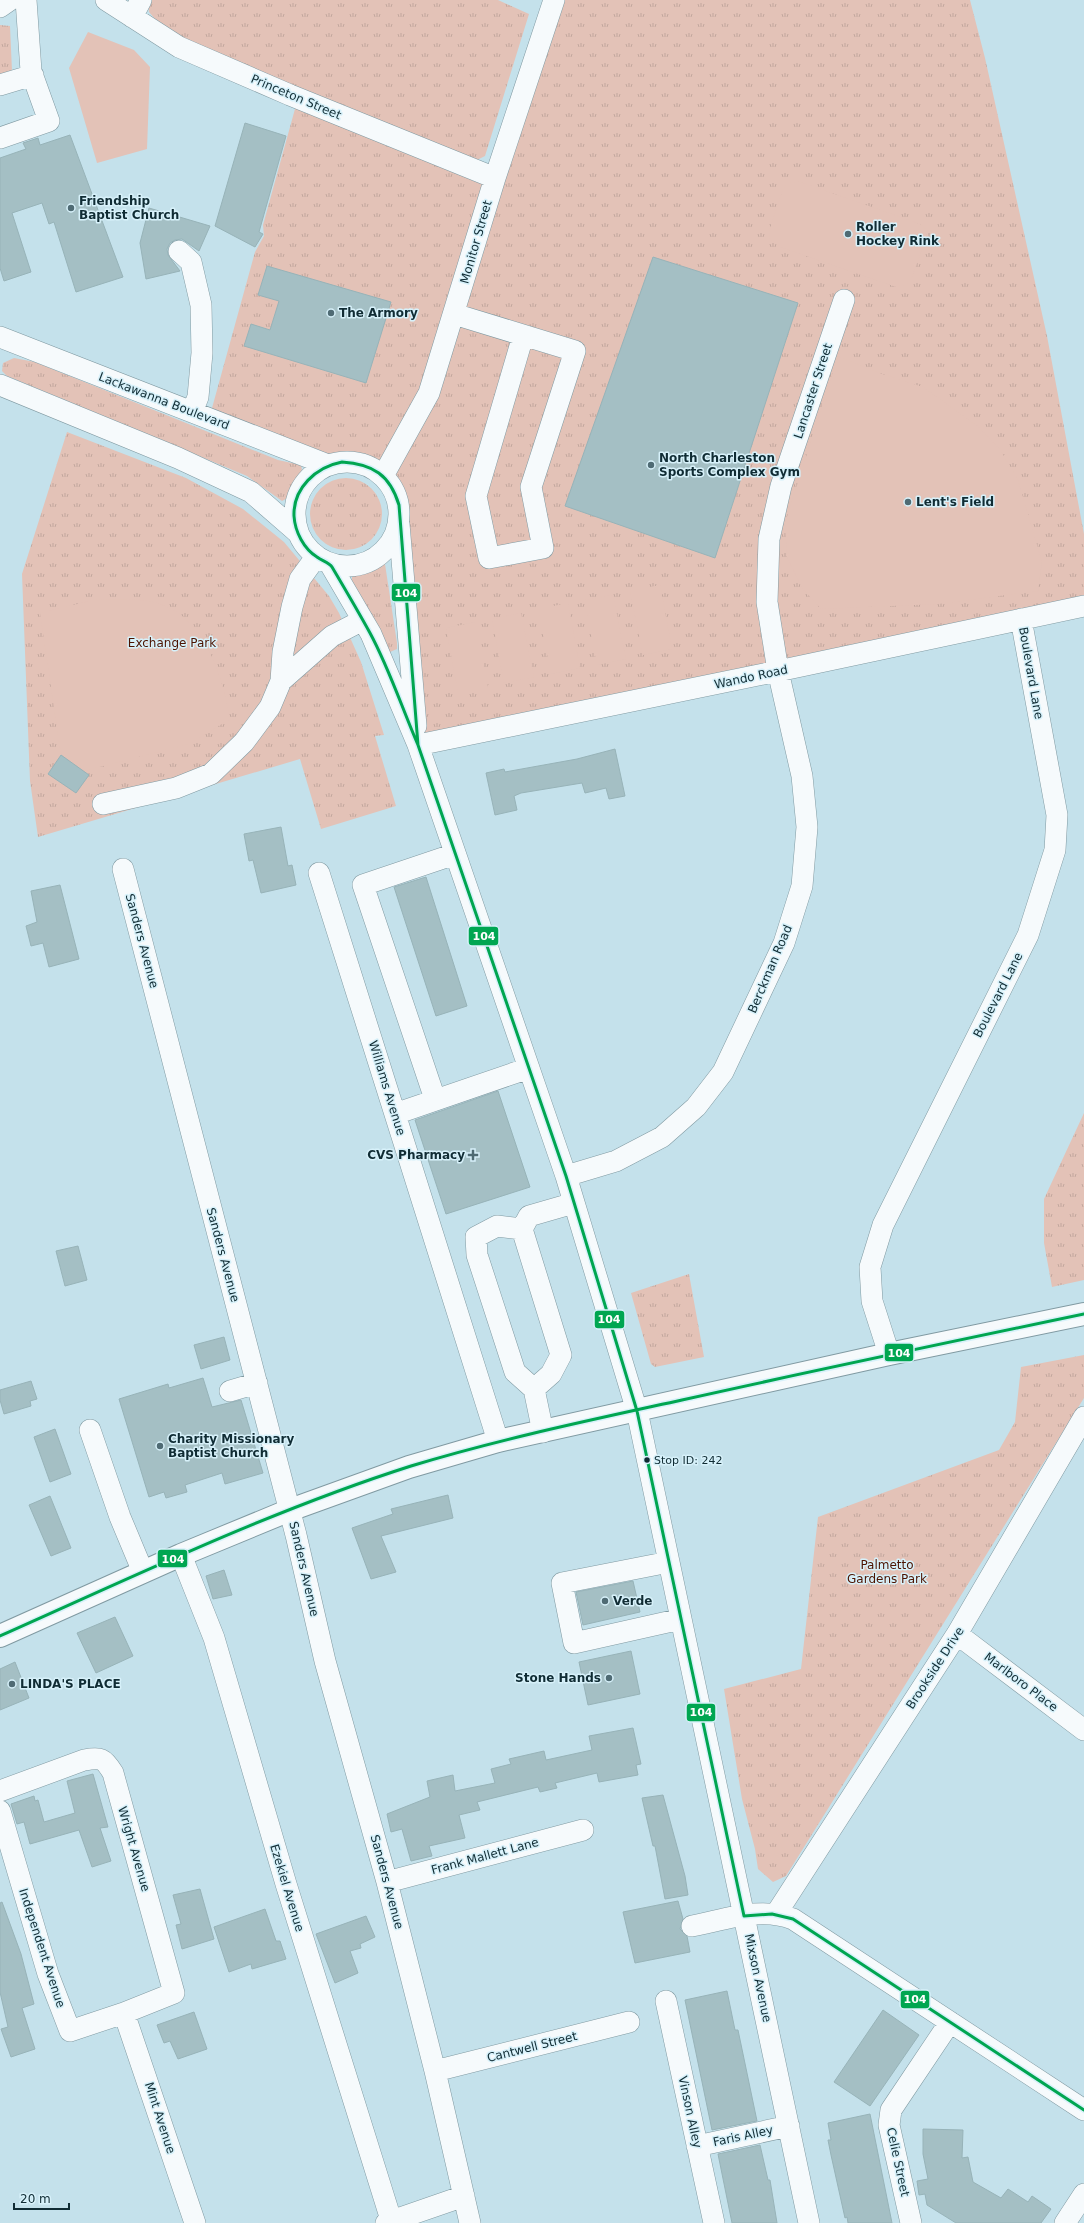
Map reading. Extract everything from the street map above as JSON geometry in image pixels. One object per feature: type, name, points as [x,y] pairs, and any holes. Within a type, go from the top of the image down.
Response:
[{"type":"main road","points":[[0,1636],[181,1555],[290,1510],[409,1467],[498,1441],[889,1354],[1084,1314]]},
{"type":"street","points":[[0,7],[10,0]]},
{"type":"street","points":[[0,138],[49,121],[32,75],[26,0]]},
{"type":"street","name":"Princeton Street","points":[[106,0],[136,8],[179,47],[290,95],[495,178]]},
{"type":"street","name":"Monitor Street","points":[[383,476],[429,393],[495,178],[554,0]]},
{"type":"street","points":[[0,85],[32,75]]},
{"type":"street","points":[[179,251],[191,262],[201,306],[202,352],[198,398],[192,412]]},
{"type":"street","name":"Lancaster Street","points":[[778,671],[767,602],[769,539],[781,486],[844,300]]},
{"type":"street","points":[[454,314],[575,352],[531,487],[543,548],[489,558],[476,496],[523,336]]},
{"type":"street","name":"Lackawanna Boulevard","points":[[1,339],[328,465]]},
{"type":"street","points":[[0,385],[178,458],[251,492],[297,532]]},
{"type":"street","points":[[342,462],[357,463],[372,468],[383,476],[394,489],[399,505],[399,521],[418,744],[371,634],[323,561],[304,546],[297,532],[295,511],[296,500],[303,486],[314,474],[328,465],[342,462]]},
{"type":"street","points":[[323,561],[345,567],[360,565],[375,559],[387,549],[395,536],[399,521]]},
{"type":"street","points":[[103,804],[176,788],[211,774],[244,742],[270,707],[281,681],[283,652],[292,607],[300,579],[323,561]]},
{"type":"street","name":"Wando Road","points":[[418,744],[778,671],[1084,606]]},
{"type":"street","name":"Boulevard Lane","points":[[889,1354],[872,1301],[870,1267],[883,1225],[1028,935],[1055,850],[1057,815],[1021,619]]},
{"type":"street","points":[[281,681],[332,636],[363,620]]},
{"type":"street","name":"Berckman Road","points":[[566,1176],[616,1162],[662,1137],[696,1107],[723,1072],[784,943],[802,886],[807,826],[802,776],[778,671]]},
{"type":"street","name":"Mixson Avenue","points":[[418,744],[566,1176],[638,1411],[809,2223]]},
{"type":"street","points":[[435,1099],[363,885],[455,854]]},
{"type":"street","name":"Sanders Avenue","points":[[123,869],[290,1510],[325,1661],[387,1882],[436,2071],[470,2223]]},
{"type":"street","name":"Williams Avenue","points":[[319,872],[498,1441]]},
{"type":"street","points":[[395,1114],[529,1068]]},
{"type":"street","points":[[534,1388],[551,1374],[561,1355],[522,1229],[529,1216],[574,1203]]},
{"type":"street","points":[[522,1229],[497,1226],[476,1237],[477,1255],[515,1372],[534,1388],[543,1432]]},
{"type":"street","points":[[230,1391],[257,1383]]},
{"type":"street","name":"Brookside Drive","points":[[776,1914],[957,1634],[1084,1416]]},
{"type":"street","points":[[90,1430],[120,1517],[143,1572]]},
{"type":"street","name":"Ezekiel Avenue","points":[[181,1555],[214,1638],[286,1884],[390,2222]]},
{"type":"street","points":[[669,1562],[562,1582],[574,1643],[681,1619]]},
{"type":"street","name":"Marlboro Place","points":[[957,1634],[1084,1730]]},
{"type":"street","name":"Wright Avenue","points":[[0,1791],[84,1760],[98,1758],[107,1763],[112,1772],[174,1993],[124,2014]]},
{"type":"street","name":"Independent Avenue","points":[[0,1810],[48,1974],[70,2031],[124,2014]]},
{"type":"street","name":"Frank Mallett Lane","points":[[387,1882],[583,1830]]},
{"type":"street","points":[[692,1926],[744,1916],[776,1914],[793,1919],[1084,2110]]},
{"type":"street","name":"Vinson Alley","points":[[666,2001],[714,2223]]},
{"type":"street","name":"Mint Avenue","points":[[124,2014],[196,2223]]},
{"type":"street","name":"Cantwell Street","points":[[436,2071],[628,2022]]},
{"type":"street","name":"Celie Street","points":[[911,2223],[889,2125],[891,2110],[950,2022]]},
{"type":"street","name":"Faris Alley","points":[[697,2146],[788,2126]]},
{"type":"street","points":[[1073,2220],[1084,2194]]},
{"type":"street","points":[[390,2222],[464,2196]]},
{"type":"green space","points":[[148,0],[498,0],[529,14],[485,156],[477,160],[219,56],[161,26],[149,12]]},
{"type":"green space","points":[[558,0],[970,0],[985,58],[1047,336],[1084,534],[1084,606],[418,745],[399,505],[388,483],[381,475],[363,465],[341,463],[328,465],[209,419],[255,252],[264,236],[263,225],[298,98],[495,178]]},
{"type":"green space","points":[[0,25],[10,26],[12,71],[0,75]]},
{"type":"green space","points":[[88,32],[134,50],[150,67],[147,149],[97,163],[69,68]]},
{"type":"green space","name":"Roller Hockey Rink","points":[[798,181],[920,224],[926,229],[927,236],[912,277],[907,284],[896,287],[780,247],[770,239],[769,231],[783,189],[787,184]]},
{"type":"green space","name":"Lent's Field","points":[[838,356],[882,374],[923,387],[980,428],[1001,451],[1018,480],[1042,562],[1038,591],[938,604],[821,609],[802,588],[787,557],[785,523]]},
{"type":"green space","points":[[14,358],[35,362],[278,460],[301,465],[302,470],[294,483],[288,498],[282,501],[247,476],[7,376],[2,371],[3,363]]},
{"type":"green space","name":"Exchange Park","points":[[67,432],[186,478],[243,509],[284,542],[329,596],[339,613],[361,662],[384,735],[375,736],[396,806],[321,829],[300,759],[38,837],[30,781],[22,574]]},
{"type":"green space","points":[[346,478],[366,484],[376,494],[382,514],[376,534],[366,544],[346,550],[326,544],[316,534],[310,514],[316,494],[326,484]]},
{"type":"green space","points":[[385,564],[397,643],[397,649],[390,652],[386,649],[364,601],[352,581],[352,574]]},
{"type":"green space","points":[[660,585],[672,649],[643,655],[630,591]]},
{"type":"green space","points":[[613,595],[626,659],[597,665],[584,600]]},
{"type":"green space","points":[[98,599],[149,601],[165,606],[180,614],[192,625],[211,654],[223,687],[230,719],[189,744],[84,771],[61,755],[40,613]]},
{"type":"green space","points":[[568,603],[580,668],[551,674],[538,609]]},
{"type":"green space","points":[[521,613],[534,677],[504,683],[492,619]]},
{"type":"green space","points":[[475,622],[488,687],[458,693],[446,628]]},
{"type":"green space","points":[[1084,1113],[1084,1280],[1052,1287],[1044,1243],[1044,1199]]},
{"type":"green space","points":[[689,1274],[704,1357],[655,1367],[651,1364],[631,1293]]},
{"type":"green space","name":"Palmetto Gardens Park","points":[[1084,1355],[1084,1398],[786,1876],[773,1882],[758,1869],[755,1849],[742,1799],[724,1689],[801,1669],[818,1517],[999,1450],[1015,1422],[1021,1367]]},
{"type":"building","points":[[245,123],[286,136],[259,232],[263,234],[255,247],[215,226]]},
{"type":"building","name":"Friendship Baptist Church","points":[[70,135],[123,277],[76,292],[54,222],[49,224],[42,203],[12,213],[31,272],[4,281],[0,268],[0,158],[26,149],[23,143],[38,138],[40,145]]},
{"type":"building","points":[[149,208],[210,226],[199,251],[182,239],[175,240],[170,243],[167,249],[168,255],[180,271],[146,279],[140,243]]},
{"type":"building","points":[[653,257],[798,303],[715,558],[565,506]]},
{"type":"building","name":"The Armory","points":[[267,266],[391,302],[366,383],[244,346],[251,324],[270,330],[279,301],[258,295]]},
{"type":"building","points":[[615,749],[625,796],[609,799],[606,788],[585,793],[582,783],[521,793],[514,796],[517,810],[495,815],[486,773],[504,769],[505,772],[577,759]]},
{"type":"building","points":[[61,755],[89,775],[76,793],[48,774]]},
{"type":"building","points":[[281,827],[288,866],[292,865],[296,885],[261,893],[253,860],[249,861],[244,834]]},
{"type":"building","points":[[426,877],[467,1006],[436,1016],[394,887]]},
{"type":"building","points":[[60,885],[79,959],[49,967],[43,943],[31,946],[26,926],[37,922],[31,891]]},
{"type":"building","name":"CVS Pharmacy","points":[[498,1091],[530,1187],[446,1214],[415,1120]]},
{"type":"building","points":[[78,1246],[87,1280],[65,1286],[56,1251]]},
{"type":"building","points":[[224,1337],[230,1360],[201,1369],[194,1345]]},
{"type":"building","name":"Charity Missionary Baptist Church","points":[[203,1378],[212,1407],[241,1400],[263,1473],[225,1484],[222,1473],[185,1485],[187,1492],[166,1498],[164,1492],[149,1497],[119,1399],[168,1384],[169,1388]]},
{"type":"building","points":[[31,1381],[37,1399],[30,1401],[31,1406],[4,1414],[0,1400],[0,1390]]},
{"type":"building","points":[[55,1429],[71,1474],[50,1482],[34,1437]]},
{"type":"building","points":[[448,1495],[453,1518],[381,1536],[396,1572],[371,1579],[352,1528],[393,1514],[391,1509]]},
{"type":"building","points":[[50,1496],[71,1548],[51,1556],[29,1505]]},
{"type":"building","points":[[224,1570],[232,1595],[213,1599],[206,1576]]},
{"type":"building","name":"Verde","points":[[633,1581],[640,1612],[583,1625],[576,1592]]},
{"type":"building","points":[[115,1617],[133,1656],[96,1673],[77,1633]]},
{"type":"building","name":"Stone Hands","points":[[631,1651],[640,1694],[588,1705],[579,1662]]},
{"type":"building","name":"LINDA'S PLACE","points":[[15,1662],[29,1698],[0,1710],[0,1669]]},
{"type":"building","points":[[633,1728],[641,1764],[636,1765],[638,1775],[599,1782],[597,1773],[555,1783],[557,1788],[540,1792],[538,1787],[477,1802],[480,1810],[459,1815],[465,1838],[429,1846],[432,1856],[411,1861],[402,1829],[391,1832],[387,1814],[430,1797],[427,1781],[453,1775],[455,1791],[495,1783],[491,1769],[511,1764],[509,1759],[544,1751],[546,1760],[592,1750],[589,1736]]},
{"type":"building","points":[[93,1774],[108,1827],[100,1828],[111,1861],[92,1867],[79,1830],[30,1844],[24,1822],[17,1824],[11,1804],[34,1796],[35,1801],[38,1800],[44,1822],[75,1813],[67,1781]]},
{"type":"building","points":[[663,1795],[685,1876],[688,1895],[665,1899],[655,1846],[653,1846],[642,1798]]},
{"type":"building","points":[[200,1889],[214,1939],[182,1949],[176,1925],[181,1924],[173,1895]]},
{"type":"building","points":[[678,1901],[683,1919],[680,1929],[687,1936],[690,1952],[635,1963],[623,1912]]},
{"type":"building","points":[[2,1902],[21,1954],[34,2004],[22,2008],[35,2049],[11,2057],[1,2029],[8,2027],[0,1992],[0,1903]]},
{"type":"building","points":[[265,1909],[276,1941],[280,1941],[286,1959],[252,1969],[251,1964],[229,1972],[214,1927]]},
{"type":"building","points":[[366,1916],[375,1937],[360,1944],[361,1948],[350,1951],[358,1973],[335,1983],[316,1934]]},
{"type":"building","points":[[727,1991],[735,2030],[738,2030],[757,2121],[712,2130],[685,2000]]},
{"type":"building","points":[[883,2010],[919,2035],[870,2106],[834,2082]]},
{"type":"building","points":[[194,2012],[207,2049],[178,2059],[170,2041],[164,2043],[157,2025]]},
{"type":"building","points":[[870,2114],[892,2223],[848,2223],[847,2217],[845,2218],[828,2140],[831,2140],[828,2123]]},
{"type":"building","points":[[923,2129],[963,2130],[962,2158],[968,2157],[973,2182],[1001,2198],[1008,2189],[1028,2202],[1032,2196],[1051,2209],[1041,2223],[956,2223],[927,2205],[925,2194],[919,2195],[917,2181],[928,2179],[923,2154]]},
{"type":"building","points":[[760,2145],[768,2180],[770,2180],[777,2223],[732,2223],[718,2154]]},
{"type":"transit line","name":"104","points":[[342,462],[363,465],[379,473],[391,486],[399,505],[418,745],[383,660],[361,616],[332,567],[312,554],[304,545],[296,528],[294,516],[295,506],[297,496],[302,488],[315,474],[323,469],[342,462]]},
{"type":"transit line","name":"104","points":[[418,745],[566,1176],[637,1411],[744,1916],[772,1914],[793,1919],[1084,2110]]},
{"type":"transit line","name":"104","points":[[0,1636],[203,1545],[306,1503],[358,1484],[444,1456],[580,1423],[833,1367],[1084,1314]]},
{"type":"place","name":"Friendship Baptist Church","points":[[71,208]]},
{"type":"place","name":"Roller Hockey Rink","points":[[848,234]]},
{"type":"place","name":"The Armory","points":[[331,313]]},
{"type":"place","name":"North Charleston Sports Complex Gym","points":[[651,465]]},
{"type":"place","name":"Lent's Field","points":[[908,502]]},
{"type":"place","name":"CVS Pharmacy","points":[[473,1155]]},
{"type":"place","name":"Charity Missionary Baptist Church","points":[[160,1446]]},
{"type":"place","name":"Stop ID: 242","points":[[647,1460]]},
{"type":"place","name":"Verde","points":[[605,1601]]},
{"type":"place","name":"Stone Hands","points":[[609,1678]]},
{"type":"place","name":"LINDA'S PLACE","points":[[12,1684]]}]
